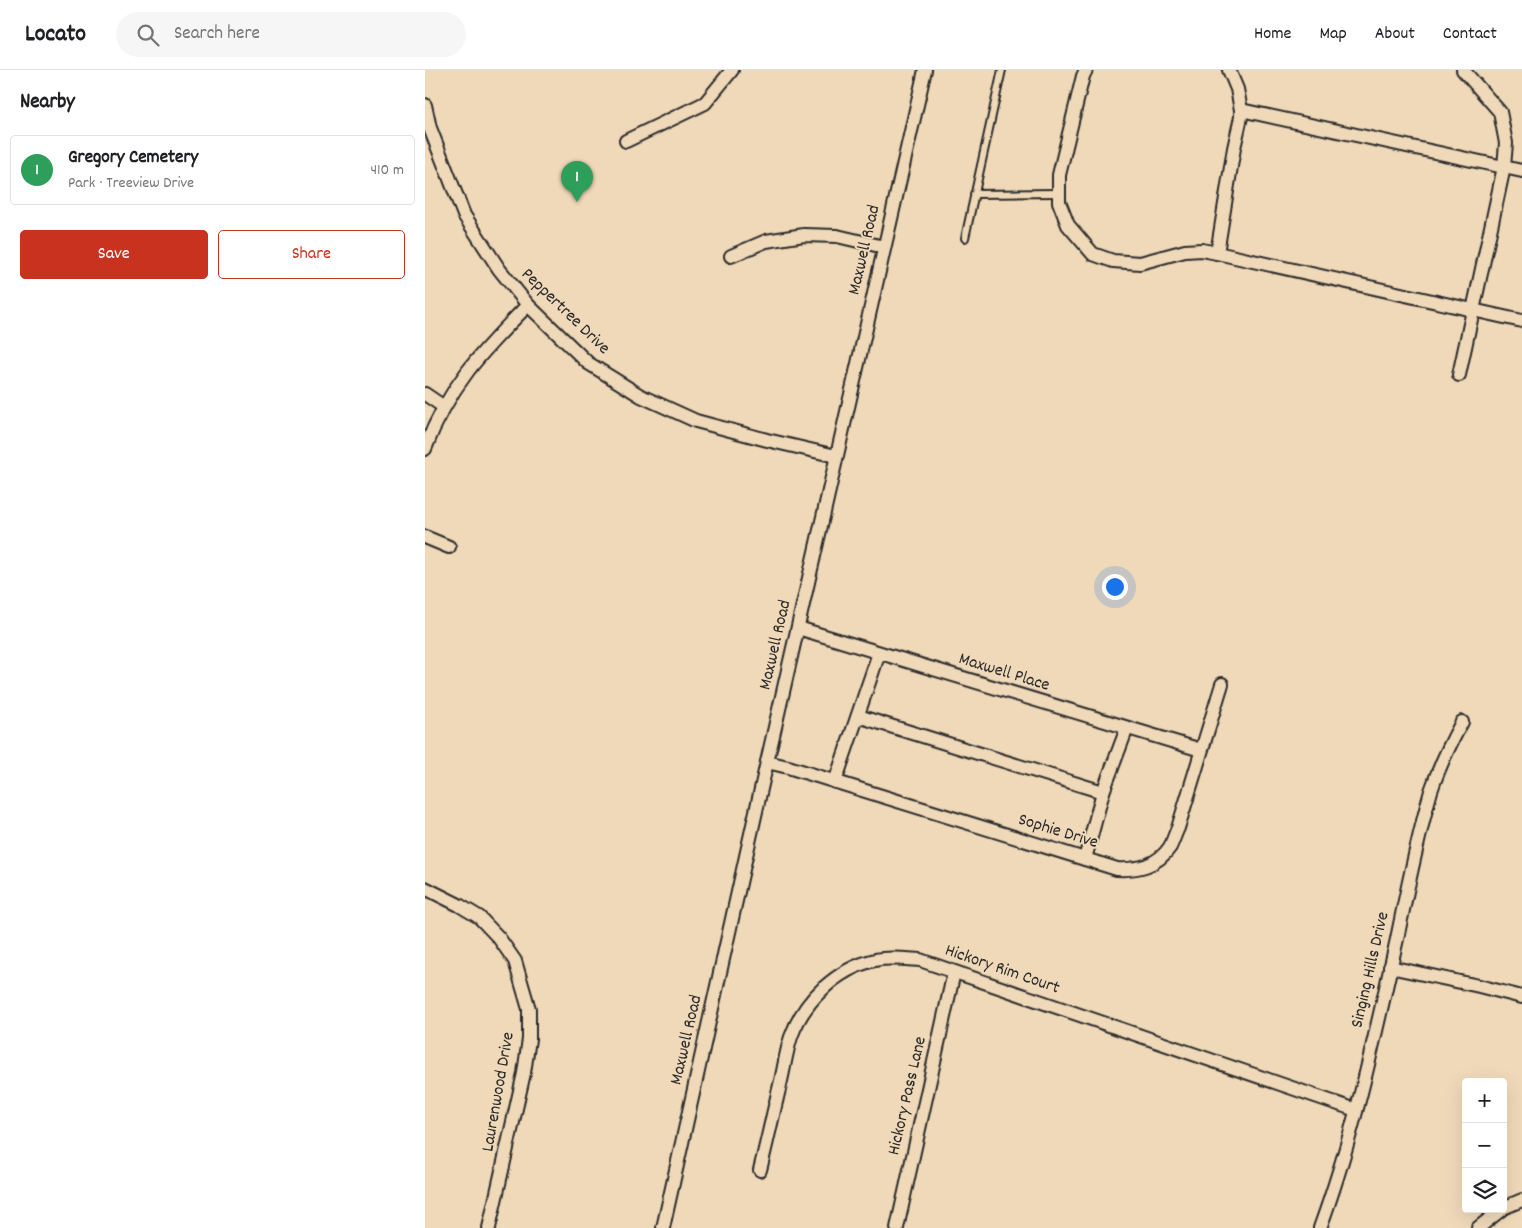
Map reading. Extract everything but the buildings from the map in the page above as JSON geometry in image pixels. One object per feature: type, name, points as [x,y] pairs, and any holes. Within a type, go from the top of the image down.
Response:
[{"type":"street","points":[[626,141],[705,103],[732,70]]},
{"type":"street","name":"Maxwell Road","points":[[663,1228],[836,456],[925,70]]},
{"type":"street","points":[[1086,70],[1059,175],[1059,202],[1068,226],[1093,254],[1113,261],[1140,263],[1185,251],[1202,250],[1522,321]]},
{"type":"street","points":[[1217,253],[1234,148],[1241,117],[1237,89],[1229,70]]},
{"type":"street","points":[[1459,375],[1504,167],[1506,143],[1500,112],[1463,70]]},
{"type":"street","name":"Peppertree Drive","points":[[425,105],[427,129],[464,215],[499,269],[528,305],[588,363],[641,396],[696,421],[836,456]]},
{"type":"street","points":[[1241,110],[1522,171]]},
{"type":"street","points":[[731,256],[766,241],[804,235],[837,236],[884,247]]},
{"type":"street","points":[[425,449],[444,407],[475,360],[528,305]]},
{"type":"street","points":[[425,394],[444,407]]},
{"type":"street","points":[[425,537],[449,547]]},
{"type":"street","name":"Maxwell Place","points":[[798,628],[1201,750]]},
{"type":"street","points":[[835,782],[879,653]]},
{"type":"street","name":"Sophie Drive","points":[[767,762],[1085,859],[1132,870],[1149,865],[1169,847],[1178,828],[1222,684]]},
{"type":"street","points":[[858,716],[1103,792]]},
{"type":"street","name":"Singing Hills Drive","points":[[1320,1228],[1356,1110],[1417,844],[1432,790],[1446,752],[1462,722]]},
{"type":"street","points":[[1085,859],[1103,792],[1127,728]]},
{"type":"street","name":"Laurenwood Drive","points":[[425,888],[479,917],[499,938],[515,961],[529,1009],[529,1039],[524,1073],[489,1228]]},
{"type":"street","name":"Hickory Rim Court","points":[[760,1170],[791,1037],[802,1014],[815,995],[834,979],[855,967],[875,960],[900,958],[920,960],[1356,1110]]},
{"type":"street","points":[[1390,967],[1522,997]]},
{"type":"street","name":"Hickory Pass Lane","points":[[897,1228],[954,972]]},
{"type":"street","points":[[1507,1207],[1522,1200]]},
{"type":"street","points":[[1478,1228],[1497,1213]]},
{"type":"lane","points":[[965,238],[1002,70]]},
{"type":"lane","points":[[974,194],[1059,193]]},
{"type":"place","name":"Gregory Cemetery","points":[[577,202]]}]
